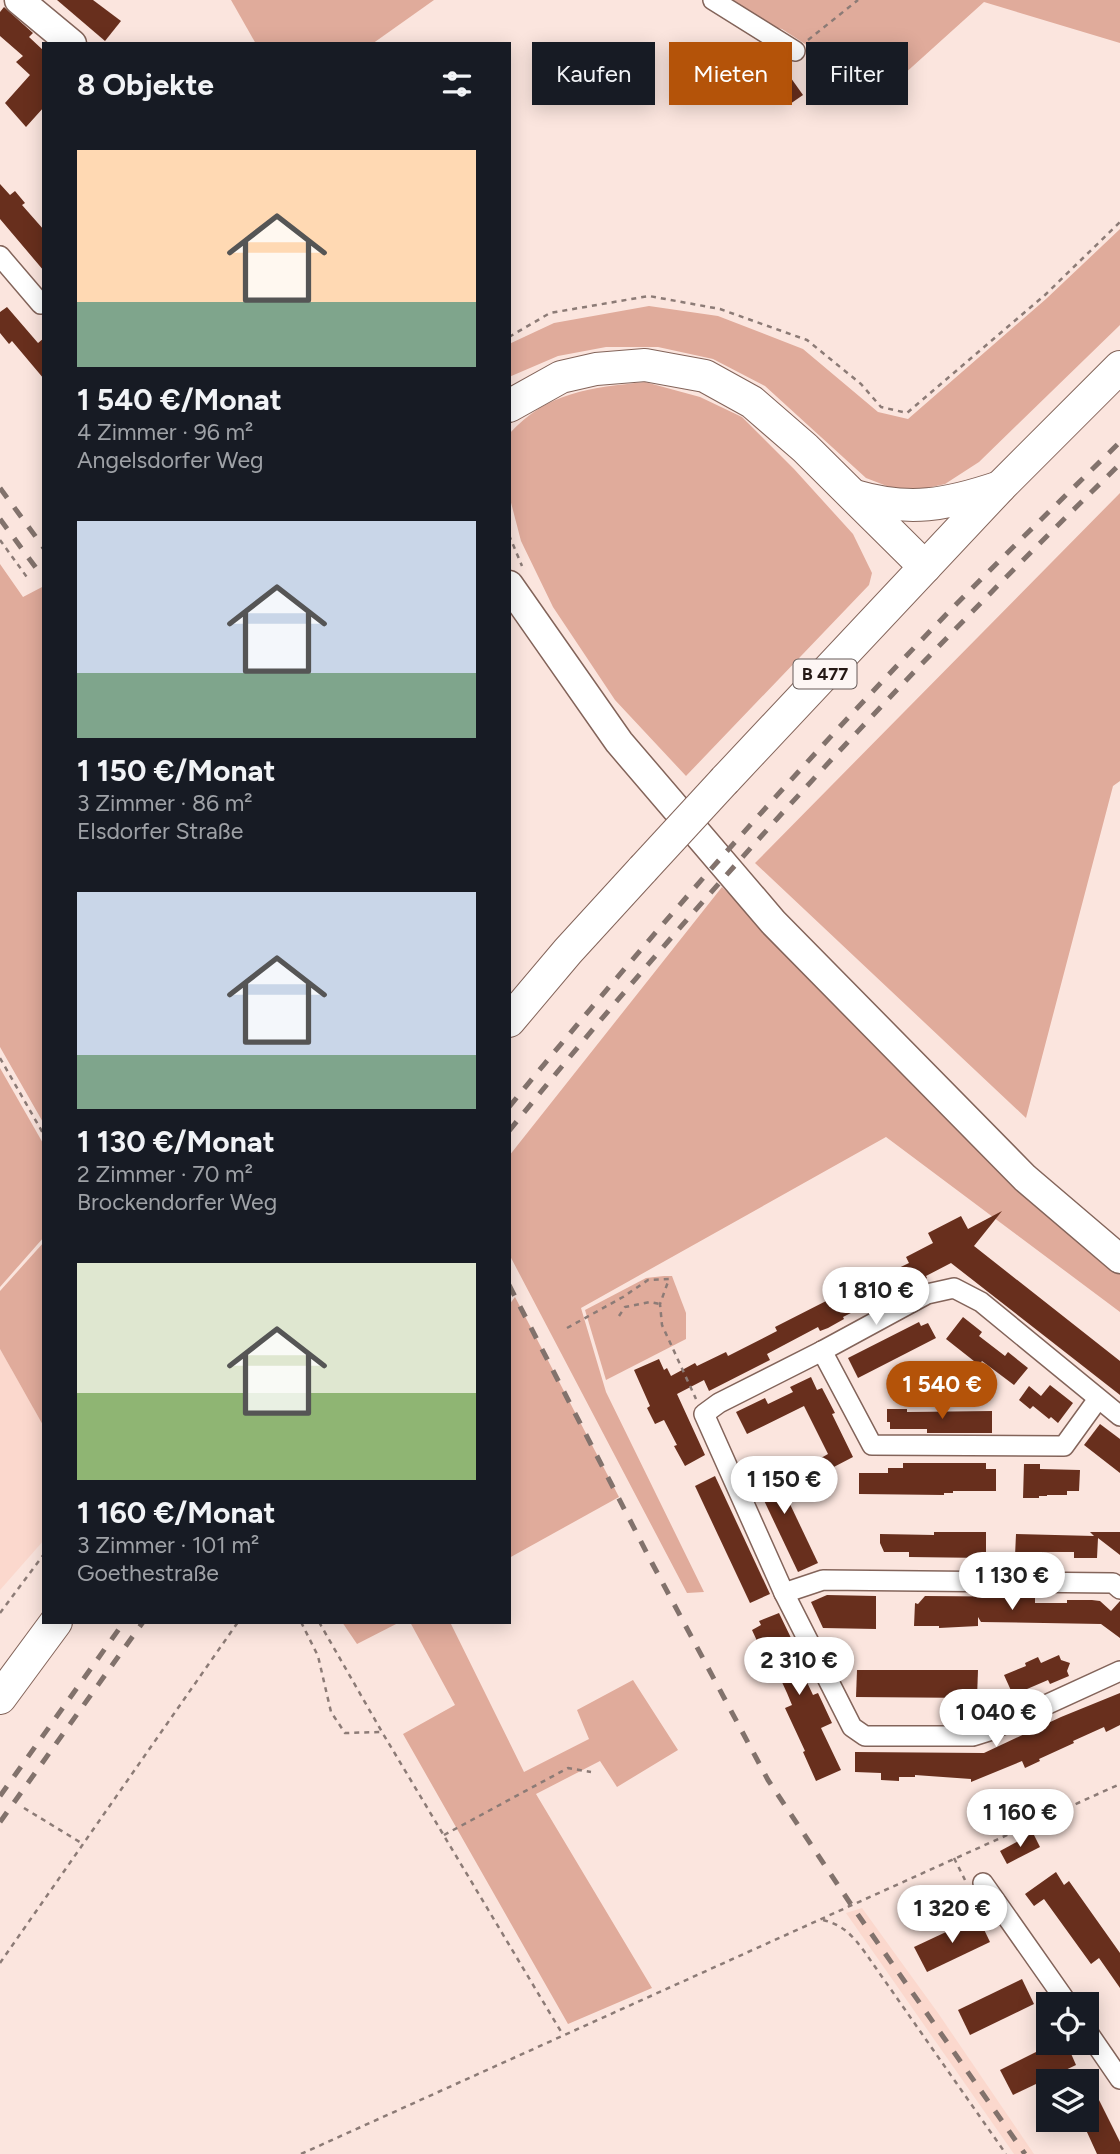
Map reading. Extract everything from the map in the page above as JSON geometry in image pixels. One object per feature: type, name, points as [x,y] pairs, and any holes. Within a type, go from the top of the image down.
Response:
[{"type":"main road","points":[[511,407],[561,377],[596,369],[645,365],[705,376],[752,402],[805,448],[925,567]]},
{"type":"main road","name":"B 477","points":[[511,1019],[568,951],[725,780],[1001,486],[1120,367]]},
{"type":"main road","points":[[855,496],[878,503],[905,506],[967,498],[1001,486]]},
{"type":"main road","points":[[0,1699],[55,1624]]},
{"type":"street","points":[[19,0],[70,42]]},
{"type":"street","points":[[713,0],[794,51]]},
{"type":"street","points":[[0,256],[41,304]]},
{"type":"street","points":[[517,579],[619,742],[773,922],[1025,1178],[1120,1259]]},
{"type":"street","points":[[1120,1416],[981,1303],[954,1288],[927,1294],[719,1403],[704,1415],[784,1593],[856,1732],[865,1735],[973,1735],[989,1731],[1120,1671]]},
{"type":"street","points":[[822,1351],[872,1445],[1064,1446],[1098,1399]]},
{"type":"street","points":[[784,1593],[823,1580],[1113,1583],[1120,1589]]},
{"type":"street","points":[[983,1882],[1060,1992]]},
{"type":"street","points":[[1099,2048],[1120,2079]]},
{"type":"path","points":[[794,51],[858,0]]},
{"type":"path","points":[[511,336],[550,313],[649,296],[720,309],[807,340],[860,384],[881,407],[907,413],[1045,295],[1120,222]]},
{"type":"path","points":[[0,540],[29,580]]},
{"type":"path","points":[[511,546],[517,579]]},
{"type":"path","points":[[0,1058],[42,1132]]},
{"type":"path","points":[[567,1328],[648,1280],[669,1279],[660,1304],[662,1325],[704,1415]]},
{"type":"path","points":[[620,1315],[625,1307],[660,1304]]},
{"type":"path","points":[[0,1613],[42,1557]]},
{"type":"path","points":[[0,1963],[237,1624]]},
{"type":"path","points":[[302,1624],[318,1656],[331,1712],[345,1733],[382,1732]]},
{"type":"path","points":[[321,1624],[564,2036]]},
{"type":"path","points":[[444,1835],[568,1768],[591,1772]]},
{"type":"path","points":[[301,2154],[1120,1784]]},
{"type":"path","points":[[24,1808],[83,1844]]},
{"type":"path","points":[[954,1857],[965,1880],[983,1882]]},
{"type":"path","points":[[822,1919],[839,1924],[864,1951],[1006,2154]]},
{"type":"shaded area","points":[[231,0],[434,0],[375,42],[255,42]]},
{"type":"shaded area","points":[[723,0],[1120,0],[1120,43],[984,2],[908,71],[908,42],[806,42],[806,45],[782,29],[757,23]]},
{"type":"shaded area","points":[[1120,229],[1120,325],[979,462],[945,484],[905,493],[866,478],[765,386],[713,359],[658,347],[606,347],[558,356],[511,376],[511,343],[554,323],[649,306],[718,316],[803,349],[878,412],[908,419],[1046,299]]},
{"type":"shaded area","points":[[645,382],[700,397],[742,417],[853,534],[872,573],[869,585],[686,776],[615,700],[553,607],[521,541],[511,503],[511,432],[539,409],[555,400],[606,387]]},
{"type":"shaded area","points":[[1120,493],[1120,781],[1113,786],[1026,1118],[755,863]]},
{"type":"shaded area","points":[[0,564],[23,597],[42,587],[42,1120],[0,1047]]},
{"type":"shaded area","points":[[722,887],[1120,1257],[1120,1312],[886,1137],[581,1308],[606,1392],[704,1592],[687,1593],[511,1258],[511,1153]]},
{"type":"shaded area","points":[[0,1068],[42,1142],[42,1239],[0,1287]]},
{"type":"shaded area","points":[[42,1244],[42,1423],[0,1349],[0,1291]]},
{"type":"shaded area","points":[[672,1276],[686,1313],[686,1339],[606,1380],[585,1310],[646,1278]]},
{"type":"shaded area","points":[[515,1297],[619,1497],[511,1557],[511,1302]]},
{"type":"shaded area","points":[[0,1349],[42,1423],[42,1542],[0,1590]]},
{"type":"shaded area","points":[[343,1624],[396,1624],[357,1644]]},
{"type":"shaded area","points":[[411,1624],[451,1624],[524,1772],[589,1739],[577,1710],[633,1680],[678,1750],[617,1787],[600,1761],[536,1794],[652,1988],[568,2024],[403,1734],[455,1705]]},
{"type":"shaded area","points":[[862,1908],[938,2013],[1034,2154],[1014,2154],[846,1913]]},
{"type":"building","points":[[57,0],[93,0],[121,21],[105,41]]},
{"type":"building","points":[[4,7],[33,33],[29,37],[42,49],[42,109],[26,127],[5,103],[30,75],[16,62],[23,56],[0,36],[0,12]]},
{"type":"building","points":[[792,80],[803,95],[792,103]]},
{"type":"building","points":[[0,184],[10,195],[15,191],[25,203],[22,205],[42,228],[42,269],[0,219]]},
{"type":"building","points":[[7,307],[38,343],[42,340],[42,377],[12,341],[9,344],[0,333],[0,312]]},
{"type":"building","points":[[1002,1211],[974,1246],[1120,1361],[1120,1395],[951,1263],[926,1276],[919,1284],[898,1294],[896,1290],[843,1317],[844,1319],[828,1328],[820,1331],[818,1327],[767,1354],[770,1360],[709,1391],[704,1380],[677,1394],[705,1455],[685,1466],[664,1420],[655,1424],[634,1370],[659,1359],[664,1370],[667,1368],[671,1376],[695,1363],[697,1366],[726,1352],[728,1356],[777,1331],[775,1327],[832,1298],[831,1296],[847,1287],[849,1290],[879,1274],[880,1277],[909,1263],[906,1257],[933,1243],[928,1233],[961,1216],[968,1229]]},
{"type":"building","points":[[963,1317],[982,1332],[979,1336],[1005,1356],[1008,1352],[1028,1368],[1014,1385],[982,1361],[979,1365],[946,1339]]},
{"type":"building","points":[[919,1322],[921,1326],[928,1323],[936,1338],[858,1378],[848,1358]]},
{"type":"building","points":[[811,1377],[817,1390],[822,1388],[853,1457],[828,1470],[821,1458],[828,1454],[804,1406],[747,1434],[736,1412],[765,1398],[768,1404],[793,1392],[790,1387]]},
{"type":"building","points":[[1050,1385],[1073,1403],[1058,1423],[1033,1406],[1030,1409],[1019,1400],[1029,1386],[1041,1396]]},
{"type":"building","points":[[887,1409],[907,1409],[907,1412],[992,1411],[992,1433],[927,1433],[927,1429],[890,1429]]},
{"type":"building","points":[[1100,1424],[1120,1439],[1120,1473],[1084,1445]]},
{"type":"building","points":[[769,1460],[818,1563],[798,1572],[749,1469]]},
{"type":"building","points":[[903,1463],[986,1463],[986,1469],[996,1469],[996,1491],[953,1491],[944,1495],[859,1494],[859,1473],[888,1473],[888,1468],[903,1468]]},
{"type":"building","points":[[1024,1464],[1040,1464],[1040,1469],[1080,1470],[1079,1491],[1067,1491],[1067,1495],[1023,1498]]},
{"type":"building","points":[[715,1476],[770,1594],[750,1603],[695,1486]]},
{"type":"building","points":[[934,1532],[986,1532],[986,1558],[909,1557],[909,1552],[884,1552],[880,1543],[880,1534],[934,1535]]},
{"type":"building","points":[[1090,1532],[1120,1532],[1120,1555],[1098,1538],[1097,1558],[1074,1558],[1074,1552],[1015,1556],[1016,1534],[1094,1536]]},
{"type":"building","points":[[827,1595],[876,1596],[876,1629],[823,1628],[811,1602]]},
{"type":"building","points":[[925,1596],[1035,1597],[1035,1603],[1092,1600],[1100,1601],[1111,1611],[1120,1601],[1120,1638],[1101,1624],[981,1622],[978,1617],[978,1626],[914,1626],[915,1603],[918,1604]]},
{"type":"building","points":[[779,1613],[792,1640],[788,1642],[813,1695],[818,1693],[832,1723],[821,1728],[841,1770],[816,1781],[785,1708],[792,1705],[787,1693],[768,1652],[763,1654],[752,1630],[761,1625],[759,1621]]},
{"type":"building","points":[[1059,1655],[1061,1660],[1070,1663],[1067,1671],[1069,1676],[1050,1684],[1048,1680],[1013,1695],[1004,1675],[1026,1666],[1025,1663],[1038,1657],[1041,1663]]},
{"type":"building","points":[[857,1670],[978,1670],[977,1698],[856,1697]]},
{"type":"building","points":[[1120,1693],[1120,1725],[1106,1732],[1104,1727],[1073,1741],[1074,1743],[1025,1768],[1022,1761],[971,1782],[971,1779],[915,1775],[899,1777],[899,1781],[881,1780],[881,1773],[855,1772],[855,1752],[984,1753]]},
{"type":"building","points":[[1033,1833],[1040,1847],[1007,1864],[1000,1851]]},
{"type":"building","points":[[1056,1872],[1064,1885],[1069,1881],[1120,1953],[1120,1988],[1099,1958],[1091,1964],[1044,1899],[1034,1906],[1025,1894]]},
{"type":"building","points":[[978,1917],[990,1942],[927,1972],[914,1947]]},
{"type":"building","points":[[1022,1979],[1034,2004],[970,2035],[958,2010]]},
{"type":"building","points":[[1036,2052],[1036,2055],[1072,2055],[1076,2065],[1068,2069],[1036,2069],[1036,2084],[1013,2095],[1000,2070]]},
{"type":"building","points":[[1099,2100],[1120,2142],[1120,2154],[1097,2154],[1087,2132],[1099,2132]]},
{"type":"railway","points":[[511,1105],[663,924],[823,745],[956,604],[1120,442]]},
{"type":"railway","points":[[511,1129],[654,957],[805,789],[960,624],[1120,464]]},
{"type":"railway","points":[[0,488],[42,545]]},
{"type":"railway","points":[[0,519],[39,572]]},
{"type":"railway","points":[[511,1289],[652,1563],[768,1780],[852,1906],[1025,2154]]},
{"type":"railway","points":[[0,1796],[123,1624]]},
{"type":"railway","points":[[0,1822],[142,1624]]}]
